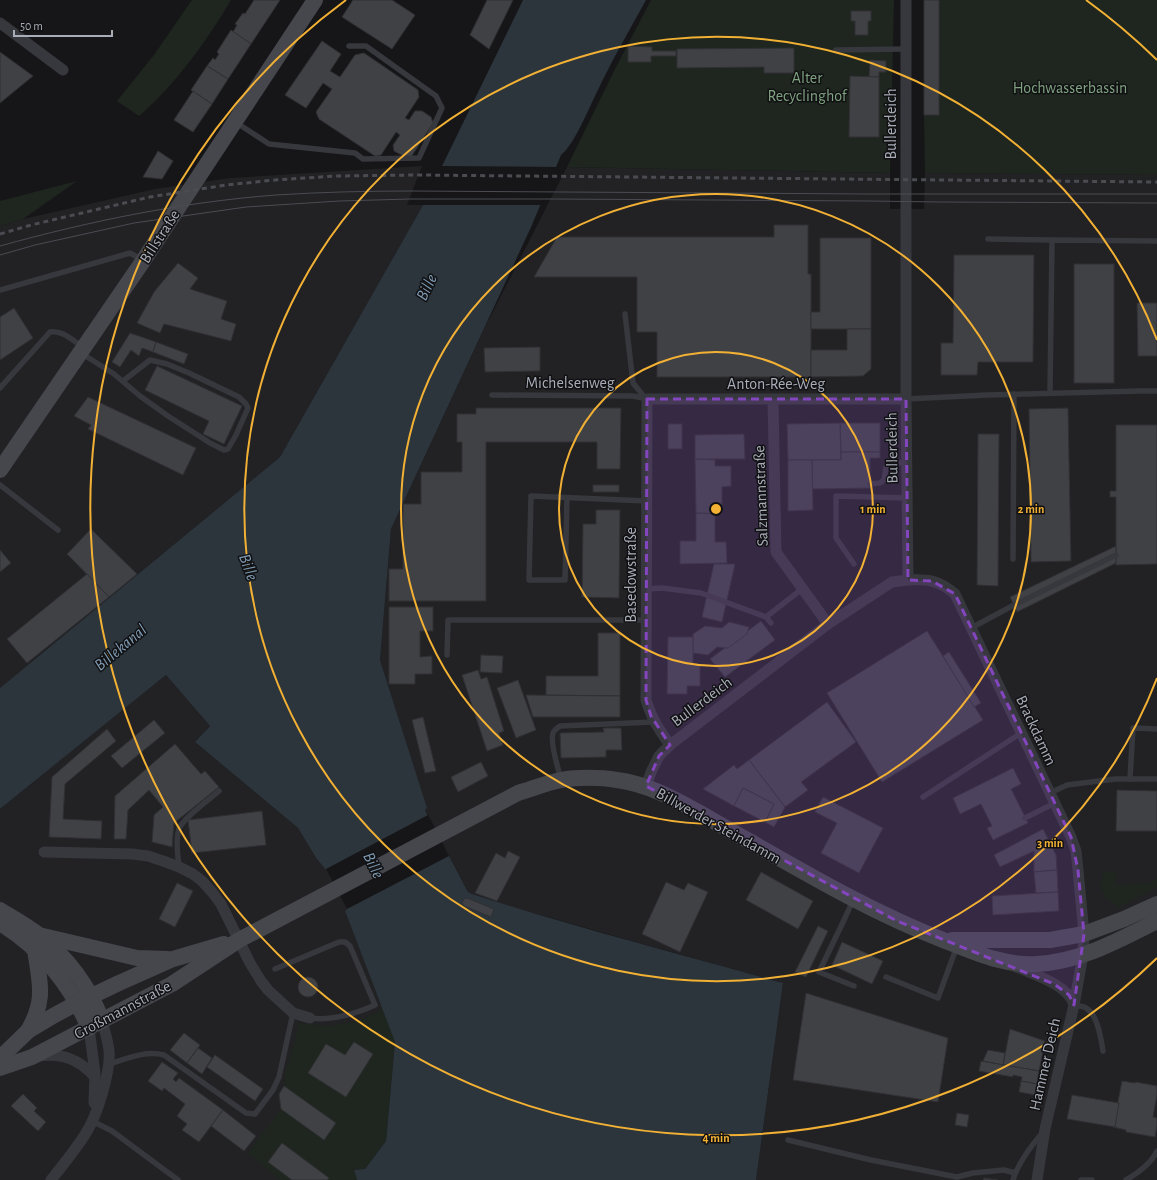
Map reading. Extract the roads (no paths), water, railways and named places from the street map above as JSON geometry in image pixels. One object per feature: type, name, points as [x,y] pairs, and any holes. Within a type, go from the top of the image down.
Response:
[{"type":"main road","name":"Billstraße","points":[[2,464],[143,261],[315,0]]},
{"type":"main road","name":"Billwerder Steindamm","points":[[337,889],[518,793],[561,780],[587,778],[616,780],[646,786],[679,801],[853,899],[897,921],[950,943],[1007,963],[1023,965],[1047,964],[1069,960],[1118,940],[1157,921]]},
{"type":"main road","name":"Großmannstraße","points":[[0,1068],[32,1057],[172,984],[239,940],[337,889]]},
{"type":"main road","name":"Billwerder Steindamm","points":[[950,943],[1050,940],[1084,934],[1124,919],[1157,904]]},
{"type":"main road","points":[[0,910],[38,934],[67,960],[92,996],[96,1024]]},
{"type":"main road","points":[[0,923],[21,938],[51,966],[77,1004],[96,1024]]},
{"type":"main road","points":[[38,934],[136,958],[173,959]]},
{"type":"main road","name":"Großmannstraße","points":[[0,1058],[28,1031],[92,996],[173,959],[239,940]]},
{"type":"main road","points":[[28,1031],[39,1008],[41,992],[34,950]]},
{"type":"street","name":"Bullerdeich","points":[[646,786],[659,756],[670,745],[828,624],[892,582],[908,580],[906,399],[906,0]]},
{"type":"street","points":[[1,24],[63,70]]},
{"type":"street","name":"Anton-Rée-Weg","points":[[646,399],[906,399]]},
{"type":"street","name":"Basedowstraße","points":[[646,399],[646,700],[654,722],[670,745]]},
{"type":"street","name":"Salzmannstraße","points":[[773,399],[776,552],[828,624]]},
{"type":"street","name":"Brackdamm","points":[[908,580],[924,579],[941,584],[948,588],[954,594],[971,628],[1071,837],[1076,851],[1084,934]]},
{"type":"street","points":[[44,852],[132,854],[148,856],[179,866],[193,874],[202,881],[221,904],[250,963],[261,981],[276,998],[293,1013],[310,1018]]},
{"type":"street","name":"Hammer Deich","points":[[1037,1180],[1045,1129],[1074,1005],[1083,955],[1084,934]]},
{"type":"street","points":[[1007,963],[1064,990],[1073,1000],[1074,1005]]},
{"type":"street","points":[[52,1180],[87,1132],[106,1081],[109,1064],[109,1051],[96,1024]]},
{"type":"street","points":[[92,1121],[95,1089],[96,1024]]},
{"type":"street","points":[[32,1057],[47,1055],[69,1058],[85,1067],[95,1077]]},
{"type":"lane","points":[[235,122],[269,144],[355,153],[363,159],[419,158],[442,108],[436,96],[366,46],[349,46]]},
{"type":"lane","points":[[836,50],[906,49]]},
{"type":"lane","points":[[988,239],[1157,241]]},
{"type":"lane","points":[[1050,393],[1052,240]]},
{"type":"lane","points":[[0,290],[130,253],[143,261]]},
{"type":"lane","points":[[625,314],[633,383],[646,399]]},
{"type":"lane","points":[[0,388],[50,332],[55,331],[60,332],[140,396],[168,416],[210,443],[224,450],[228,449],[236,435],[248,408],[239,397],[189,373],[161,362],[150,360],[123,381]]},
{"type":"lane","points":[[906,399],[1014,394],[1157,391]]},
{"type":"lane","points":[[1013,559],[1014,394]]},
{"type":"lane","name":"Michelsenweg","points":[[492,395],[633,396],[646,399]]},
{"type":"lane","points":[[870,484],[878,483],[884,480],[886,467],[888,464],[907,462]]},
{"type":"lane","points":[[0,485],[58,530]]},
{"type":"lane","points":[[567,498],[565,580],[529,580],[531,496],[646,501]]},
{"type":"lane","points":[[854,564],[836,538],[836,496],[907,498]]},
{"type":"lane","points":[[971,628],[1014,604],[1116,554]]},
{"type":"lane","points":[[646,589],[662,588],[702,593],[766,617],[771,623]]},
{"type":"lane","points":[[766,617],[802,589]]},
{"type":"lane","points":[[447,655],[448,620],[646,620]]},
{"type":"lane","points":[[561,780],[552,743],[552,735],[555,729],[560,726],[654,722]]},
{"type":"lane","points":[[1130,779],[1133,728],[1157,729]]},
{"type":"lane","points":[[923,797],[1021,733]]},
{"type":"lane","points":[[1025,818],[1068,785],[1115,779],[1157,779]]},
{"type":"lane","points":[[179,866],[179,829],[183,821],[219,791]]},
{"type":"lane","points":[[853,899],[819,972],[854,986]]},
{"type":"lane","points":[[275,969],[339,942],[345,942],[350,946],[375,1006],[333,1019],[325,1020],[310,1018]]},
{"type":"lane","points":[[886,977],[938,998],[950,943]]},
{"type":"lane","points":[[1074,1005],[1087,1008],[1095,1018],[1104,1051]]},
{"type":"lane","points":[[109,1064],[141,1054],[153,1053],[164,1055],[246,1113],[255,1114],[273,1090],[279,1077],[293,1013]]},
{"type":"lane","points":[[92,1121],[112,1131],[178,1180]]},
{"type":"lane","points":[[1014,1180],[1015,1173],[1045,1129]]},
{"type":"lane","points":[[788,1140],[871,1160],[957,1177],[973,1172],[1004,1170],[1015,1173]]},
{"type":"lane","points":[[1126,1180],[1143,1168],[1154,1157],[1157,1151]]},
{"type":"lane","points":[[1081,1180],[1092,1180]]},
{"type":"water","points":[[523,0],[646,0],[608,70],[576,136],[561,155],[532,225],[391,529],[380,660],[427,808],[425,810],[468,892],[588,929],[783,983],[756,1180],[357,1180],[354,1170],[365,1169],[386,1141],[395,1042],[345,911],[347,909],[326,869],[316,858],[298,828],[195,742],[210,726],[166,675],[0,809],[0,688],[280,457],[423,205]]},
{"type":"tram line","points":[[0,246],[68,228],[206,202],[310,193],[412,191],[1157,194]]},
{"type":"tram line","points":[[0,255],[35,245],[134,223],[246,207],[339,201],[410,199],[551,199],[1157,203]]},
{"type":"railway","points":[[0,234],[31,225],[150,197],[226,185],[336,176],[418,175],[1157,182]]},
{"type":"park label","name":"Alter Recyclinghof","points":[[807,86]]},
{"type":"park label","name":"Hochwasserbassin","points":[[1070,87]]},
{"type":"water label","name":"Bille","points":[[426,287]]},
{"type":"water label","name":"Bille","points":[[249,567]]},
{"type":"water label","name":"Billekanal","points":[[120,647]]},
{"type":"water label","name":"Bille","points":[[374,865]]}]
